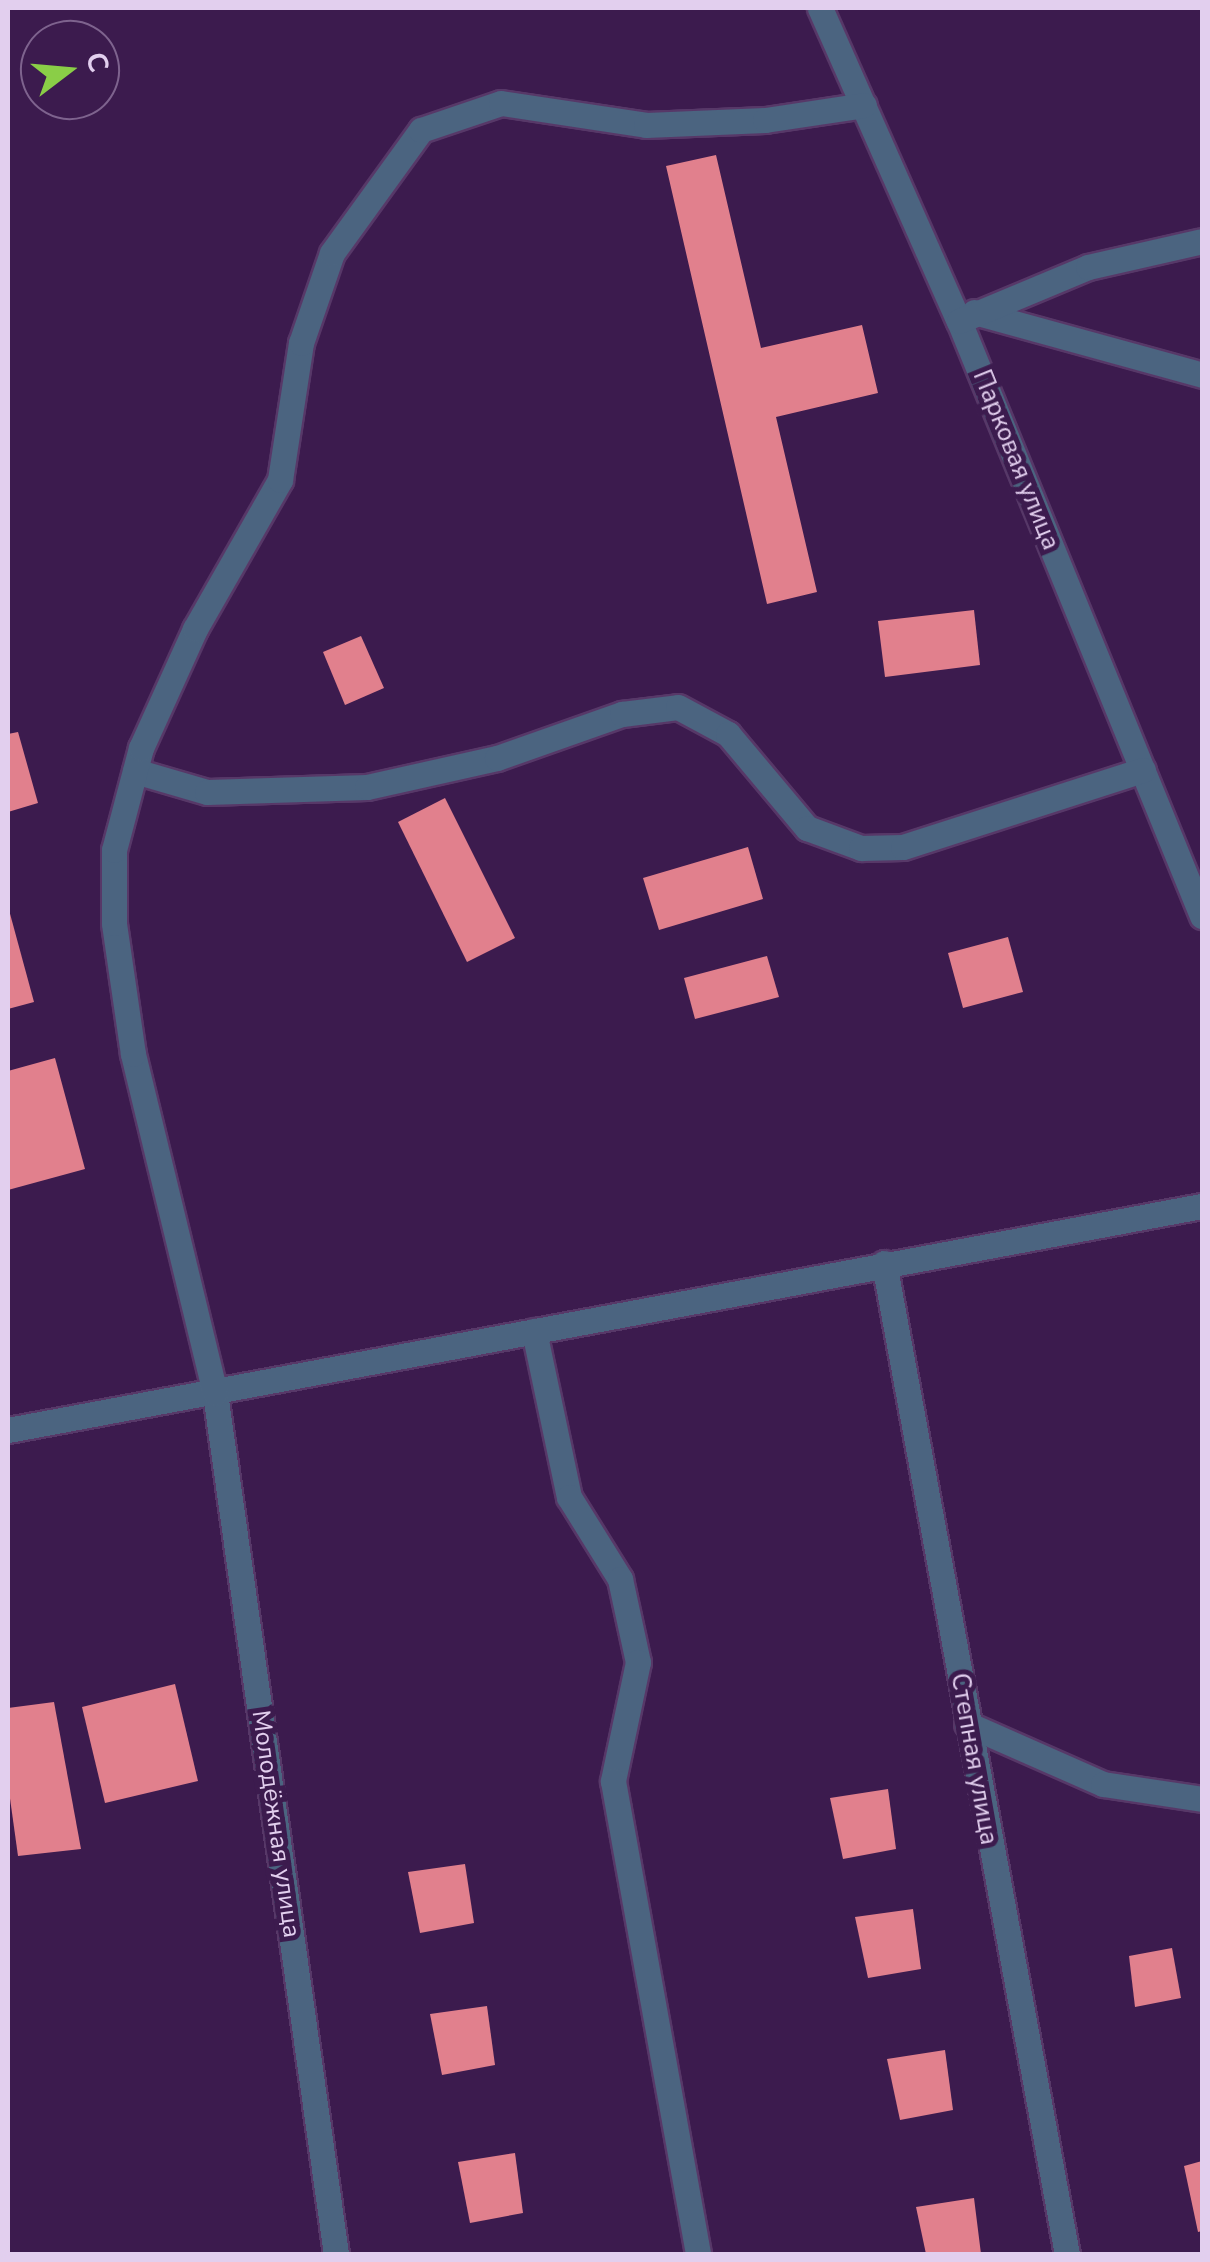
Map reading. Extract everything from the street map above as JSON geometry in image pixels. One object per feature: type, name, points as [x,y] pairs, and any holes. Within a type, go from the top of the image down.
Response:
[{"type":"street","name":"Парковая улица","points":[[820,8],[967,317],[1202,916]]},
{"type":"street","name":"Молодёжная улица","points":[[336,2254],[215,1393],[133,1054],[114,923],[114,850],[135,771],[195,629],[280,480],[301,343],[332,252],[421,130],[501,103],[646,125],[764,120],[864,106]]},
{"type":"street","points":[[967,317],[1088,267],[1202,241]]},
{"type":"street","points":[[967,317],[1202,375]]},
{"type":"street","points":[[135,771],[208,792],[367,787],[497,758],[622,714],[678,707],[728,734],[807,828],[861,848],[903,848],[1143,770]]},
{"type":"street","points":[[8,1430],[1202,1206]]},
{"type":"street","name":"Степная улица","points":[[884,1264],[1067,2254]]},
{"type":"street","points":[[534,1331],[569,1497],[620,1579],[638,1662],[612,1782],[698,2254]]},
{"type":"street","points":[[967,1724],[1103,1784],[1202,1799]]},
{"type":"building","points":[[716,155],[761,348],[862,325],[878,393],[776,417],[817,592],[767,604],[666,166]]},
{"type":"building","points":[[974,610],[980,665],[885,677],[878,621]]},
{"type":"building","points":[[361,636],[384,688],[345,705],[323,652]]},
{"type":"building","points":[[18,732],[38,803],[8,812],[8,734]]},
{"type":"building","points":[[445,798],[515,938],[467,962],[398,822]]},
{"type":"building","points":[[748,847],[763,899],[659,930],[643,878]]},
{"type":"building","points":[[8,911],[34,1002],[8,1009]]},
{"type":"building","points":[[1008,937],[1023,992],[963,1008],[948,953]]},
{"type":"building","points":[[767,956],[779,997],[695,1019],[684,978]]},
{"type":"building","points":[[55,1058],[85,1169],[8,1190],[8,1071]]},
{"type":"building","points":[[175,1684],[198,1781],[105,1803],[82,1707]]},
{"type":"building","points":[[54,1702],[81,1849],[18,1856],[8,1784],[8,1708]]},
{"type":"building","points":[[888,1789],[896,1849],[843,1859],[830,1798]]},
{"type":"building","points":[[465,1864],[474,1923],[420,1933],[408,1872]]},
{"type":"building","points":[[913,1909],[921,1969],[868,1978],[855,1917]]},
{"type":"building","points":[[1172,1948],[1181,1998],[1135,2007],[1129,1956]]},
{"type":"building","points":[[487,2006],[495,2065],[442,2075],[430,2014]]},
{"type":"building","points":[[945,2050],[953,2110],[900,2120],[887,2059]]},
{"type":"building","points":[[515,2153],[523,2213],[470,2223],[458,2162]]},
{"type":"building","points":[[1202,2161],[1202,2231],[1198,2232],[1184,2166]]},
{"type":"building","points":[[974,2198],[981,2254],[926,2254],[916,2207]]}]
